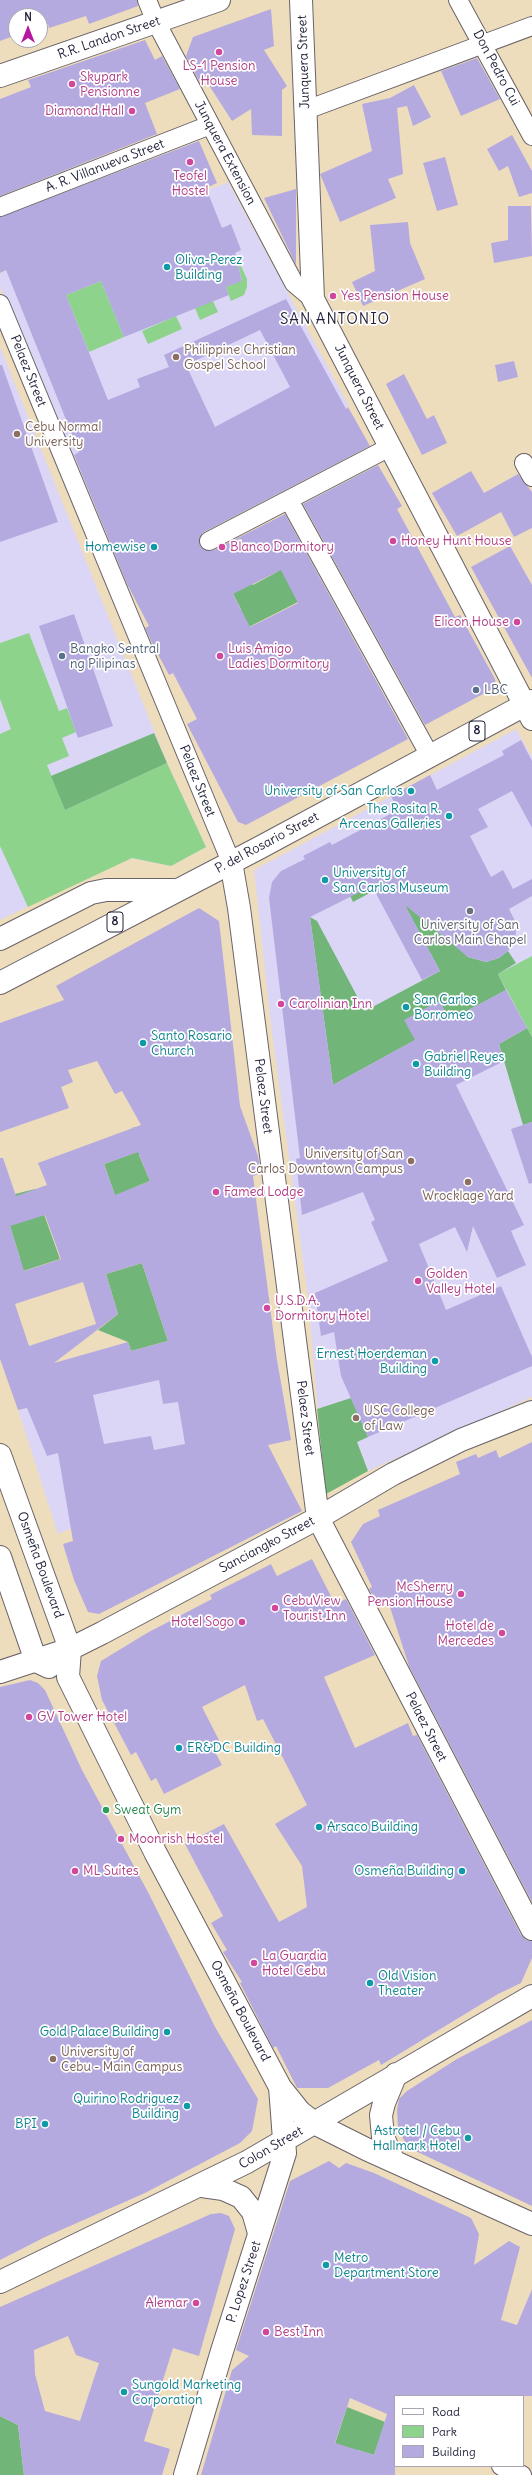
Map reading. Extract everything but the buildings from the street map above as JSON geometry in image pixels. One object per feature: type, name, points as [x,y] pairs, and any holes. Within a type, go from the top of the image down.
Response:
[{"type":"street","name":"Junquera Extension","points":[[147,0],[156,22],[294,284],[313,299]]},
{"type":"street","name":"R.R. Landon Street","points":[[0,76],[219,0]]},
{"type":"street","name":"Junquera Street","points":[[301,0],[313,299],[390,448],[530,708]]},
{"type":"street","name":"Don Pedro Cui","points":[[458,0],[484,44],[532,136]]},
{"type":"street","points":[[306,110],[532,26]]},
{"type":"street","name":"A. R. Villanueva Street","points":[[0,207],[210,125]]},
{"type":"street","name":"Pelaez Street","points":[[0,304],[230,862],[240,915],[318,1518],[532,1929]]},
{"type":"street","points":[[209,541],[390,448]]},
{"type":"street","points":[[289,500],[430,756]]},
{"type":"street","name":"P. del Rosario Street","points":[[0,983],[430,756],[530,708]]},
{"type":"street","points":[[0,939],[91,893],[106,890],[177,890]]},
{"type":"street","name":"Sanciangko Street","points":[[0,1672],[70,1649],[318,1518],[393,1474],[461,1440],[532,1412]]},
{"type":"street","name":"Osmeña Boulevard","points":[[0,1455],[70,1649],[68,1677],[155,1852],[280,2087],[300,2112],[314,2123],[532,2224]]},
{"type":"street","points":[[0,1557],[36,1661],[68,1677]]},
{"type":"street","name":"Colon Street","points":[[0,2282],[202,2186],[286,2140],[396,2074],[532,1996]]},
{"type":"street","points":[[393,2160],[384,2142],[381,2124],[384,2103],[396,2074]]},
{"type":"street","name":"P. Lopez Street","points":[[186,2475],[222,2351],[259,2233],[280,2173],[285,2153],[286,2140],[280,2087]]},
{"type":"street","points":[[202,2186],[223,2189],[241,2197],[253,2212],[259,2233]]},
{"type":"street","points":[[503,2467],[522,2475]]},
{"type":"shaded area","name":"Philippine Christian Gospel School","points":[[228,182],[349,406],[107,531],[0,288],[0,273]]},
{"type":"shaded area","name":"Bangko Sentral ng Pilipinas","points":[[0,347],[167,763],[206,847],[171,866],[130,858],[0,920]]},
{"type":"shaded area","name":"University of San Carlos Downtown Campus","points":[[516,729],[532,757],[532,1397],[368,1471],[357,1442],[322,1457],[308,1298],[271,1025],[254,870]]},
{"type":"shaded area","points":[[277,1360],[291,1440],[255,1447],[58,1534],[18,1410],[159,1380]]},
{"type":"green space","points":[[235,253],[247,279],[247,287],[244,295],[231,301],[226,287],[242,280]]},
{"type":"green space","points":[[101,281],[124,337],[89,352],[66,295]]},
{"type":"green space","points":[[213,301],[218,312],[200,320],[195,308]]},
{"type":"green space","points":[[176,316],[182,329],[148,344],[142,331]]},
{"type":"green space","points":[[279,565],[298,602],[237,633],[228,616],[241,609],[231,590],[250,580],[253,585],[277,572],[275,567]]},
{"type":"green space","points":[[29,633],[59,711],[67,708],[76,732],[62,738],[69,756],[47,765],[65,810],[167,763],[206,847],[171,866],[132,858],[28,907],[0,846],[0,734],[11,729],[0,699],[0,643]]},
{"type":"green space","points":[[154,733],[167,763],[65,810],[51,776]]},
{"type":"green space","points":[[418,868],[459,949],[468,957],[486,962],[499,958],[508,951],[516,963],[498,974],[506,990],[450,1020],[439,1001],[415,1040],[333,1085],[310,917],[317,921],[365,1011],[440,971],[392,881],[353,902],[344,883]]},
{"type":"green space","points":[[532,956],[532,1037],[498,974]]},
{"type":"green space","points":[[527,1028],[532,1037],[532,1122],[523,1125],[499,1044]]},
{"type":"green space","points":[[141,1126],[170,1142],[139,1155],[150,1181],[133,1188],[124,1221],[104,1164],[140,1151],[132,1128]]},
{"type":"green space","points":[[35,1189],[60,1259],[20,1272],[20,1258],[10,1226],[15,1194]]},
{"type":"green space","points":[[142,1263],[168,1341],[131,1351],[128,1342],[98,1330],[118,1314],[106,1274]]},
{"type":"green space","points":[[351,1398],[368,1437],[357,1442],[368,1471],[326,1494],[317,1409]]},
{"type":"green space","points":[[347,2407],[385,2422],[374,2455],[358,2450],[353,2465],[333,2450]]},
{"type":"green space","points":[[0,2416],[18,2425],[24,2475],[0,2475]]},
{"type":"place","name":"LS-1 Pension House","points":[[219,52]]},
{"type":"place","name":"Skypark Pensionne","points":[[72,84]]},
{"type":"place","name":"Diamond Hall","points":[[132,111]]},
{"type":"place","name":"Teofel Hostel","points":[[190,162]]},
{"type":"place","name":"Oliva-Perez Building","points":[[167,267]]},
{"type":"place","name":"Yes Pension House","points":[[333,296]]},
{"type":"place","name":"Philippine Christian Gospel School","points":[[176,357]]},
{"type":"place","name":"Cebu Normal University","points":[[17,434]]},
{"type":"place","name":"Honey Hunt House","points":[[393,541]]},
{"type":"place","name":"Homewise","points":[[154,547]]},
{"type":"place","name":"Blanco Dormitory","points":[[222,547]]},
{"type":"place","name":"Elicon House","points":[[517,622]]},
{"type":"place","name":"Bangko Sentral ng Pilipinas","points":[[62,656]]},
{"type":"place","name":"Luis Amigo Ladies Dormitory","points":[[220,656]]},
{"type":"place","name":"LBC","points":[[476,690]]},
{"type":"place","name":"University of San Carlos","points":[[411,791]]},
{"type":"place","name":"The Rosita R. Arcenas Galleries","points":[[449,816]]},
{"type":"place","name":"University of San Carlos Museum","points":[[325,880]]},
{"type":"place","name":"University of San Carlos Main Chapel","points":[[470,911]]},
{"type":"place","name":"Carolinian Inn","points":[[281,1004]]},
{"type":"place","name":"San Carlos Borromeo","points":[[406,1007]]},
{"type":"place","name":"Santo Rosario Church","points":[[143,1043]]},
{"type":"place","name":"Gabriel Reyes Building","points":[[416,1064]]},
{"type":"place","name":"University of San Carlos Downtown Campus","points":[[411,1161]]},
{"type":"place","name":"Wrocklage Yard","points":[[468,1182]]},
{"type":"place","name":"Famed Lodge","points":[[216,1192]]},
{"type":"place","name":"Golden Valley Hotel","points":[[418,1281]]},
{"type":"place","name":"U.S.D.A. Dormitory Hotel","points":[[267,1308]]},
{"type":"place","name":"Ernest Hoerdeman Building","points":[[435,1361]]},
{"type":"place","name":"USC College of Law","points":[[356,1418]]},
{"type":"place","name":"McSherry Pension House","points":[[461,1594]]},
{"type":"place","name":"CebuView Tourist Inn","points":[[275,1608]]},
{"type":"place","name":"Hotel Sogo","points":[[242,1622]]},
{"type":"place","name":"Hotel de Mercedes","points":[[502,1633]]},
{"type":"place","name":"GV Tower Hotel","points":[[29,1717]]},
{"type":"place","name":"ER&DC Building","points":[[179,1748]]},
{"type":"place","name":"Sweat Gym","points":[[106,1810]]},
{"type":"place","name":"Arsaco Building","points":[[319,1827]]},
{"type":"place","name":"Moonrish Hostel","points":[[121,1839]]},
{"type":"place","name":"ML Suites","points":[[75,1871]]},
{"type":"place","name":"Osmeña Building","points":[[462,1871]]},
{"type":"place","name":"La Guardia Hotel Cebu","points":[[254,1963]]},
{"type":"place","name":"Old Vision Theater","points":[[370,1983]]},
{"type":"place","name":"Gold Palace Building","points":[[167,2032]]},
{"type":"place","name":"University of Cebu - Main Campus","points":[[53,2059]]},
{"type":"place","name":"Quirino Rodriguez Building","points":[[187,2106]]},
{"type":"place","name":"BPI","points":[[45,2124]]},
{"type":"place","name":"Astrotel / Cebu Hallmark Hotel","points":[[468,2138]]},
{"type":"place","name":"Metro Department Store","points":[[326,2265]]},
{"type":"place","name":"Alemar","points":[[196,2303]]},
{"type":"place","name":"Best Inn","points":[[266,2332]]},
{"type":"place","name":"Sungold Marketing Corporation","points":[[124,2392]]},
{"type":"district","name":"SAN ANTONIO","points":[[335,320]]}]
